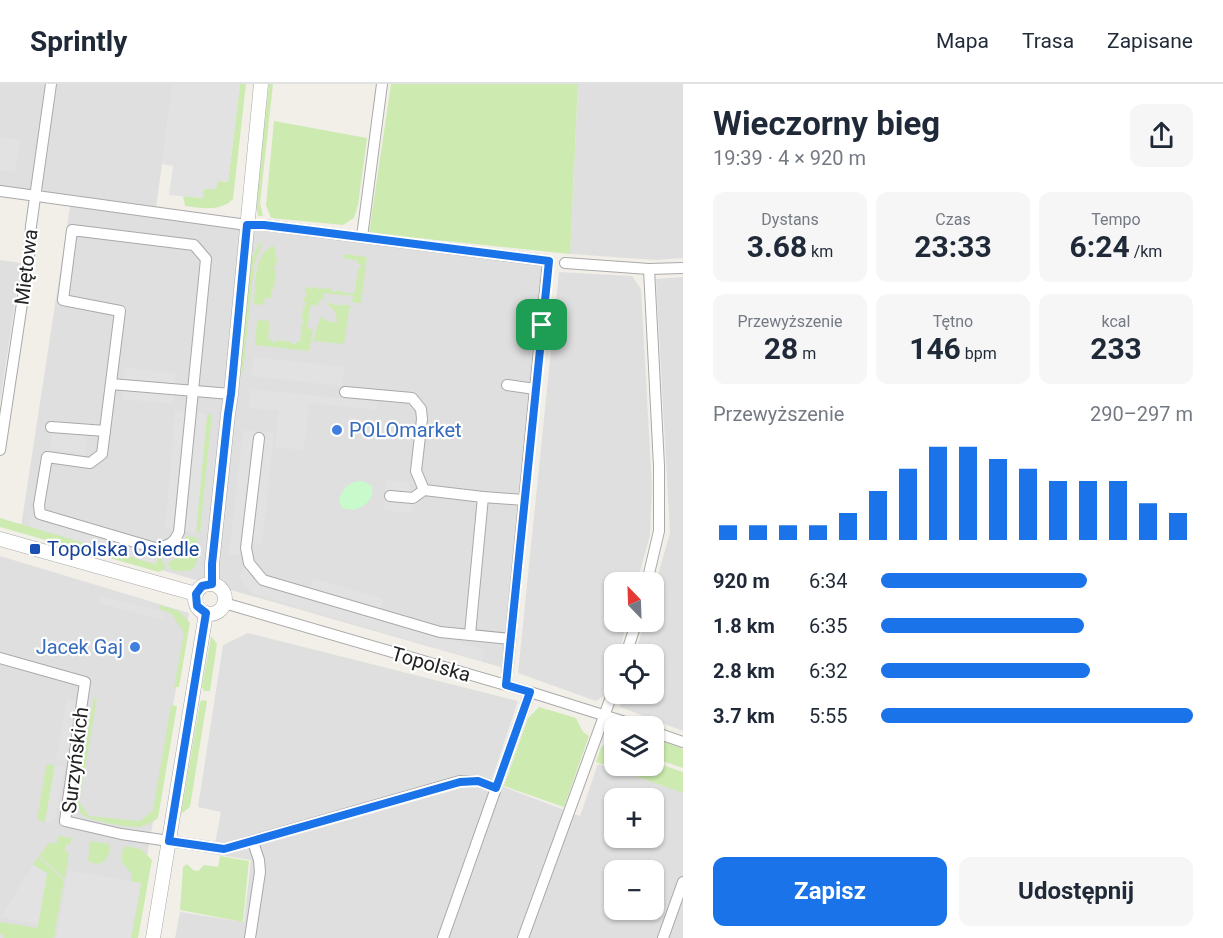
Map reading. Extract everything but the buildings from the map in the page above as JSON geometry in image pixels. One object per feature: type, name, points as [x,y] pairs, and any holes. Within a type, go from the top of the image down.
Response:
[{"type":"street","name":"Miętowa","points":[[0,450],[29,257],[31,226],[51,84]]},
{"type":"street","points":[[212,584],[261,84]]},
{"type":"street","points":[[362,237],[382,84]]},
{"type":"street","points":[[0,191],[247,225],[264,225],[549,261],[506,685]]},
{"type":"street","points":[[72,230],[194,245],[206,259],[194,391],[179,532],[175,541],[166,547],[155,548],[40,514],[39,505],[47,457],[90,463],[102,454],[120,311],[63,300],[72,230]]},
{"type":"street","points":[[565,263],[649,270],[683,268]]},
{"type":"street","points":[[649,270],[659,466],[659,531],[649,572]]},
{"type":"street","points":[[111,384],[231,394]]},
{"type":"street","points":[[507,385],[535,389]]},
{"type":"street","points":[[345,392],[412,398],[421,409],[422,420],[416,471],[424,490]]},
{"type":"street","points":[[51,427],[105,432]]},
{"type":"street","points":[[259,438],[246,548],[249,562],[263,580],[440,632],[511,639]]},
{"type":"street","points":[[390,496],[413,498],[424,490],[524,500]]},
{"type":"street","points":[[470,634],[483,497]]},
{"type":"street","points":[[0,539],[196,594]]},
{"type":"street","points":[[212,584],[222,591],[224,603],[217,611],[206,613],[197,606],[196,594],[202,586],[212,584]]},
{"type":"street","name":"Topolska","points":[[224,603],[611,716]]},
{"type":"street","points":[[153,938],[206,613]]},
{"type":"street","name":"Surzyńskich","points":[[0,658],[85,682],[64,821],[121,834],[169,841]]},
{"type":"street","points":[[443,938],[530,692]]},
{"type":"street","points":[[523,938],[595,737],[609,704]]},
{"type":"street","points":[[664,735],[683,742]]},
{"type":"street","points":[[169,841],[224,849],[460,782],[478,781],[496,788]]},
{"type":"street","points":[[250,938],[260,872],[253,842]]},
{"type":"street","points":[[663,938],[683,882]]},
{"type":"shaded area","points":[[0,84],[173,84],[156,208],[0,188]]},
{"type":"shaded area","points":[[173,84],[240,84],[228,182],[218,181],[216,189],[204,189],[203,198],[169,195],[173,166],[162,164]]},
{"type":"shaded area","points":[[578,84],[683,84],[683,258],[656,260],[570,254]]},
{"type":"shaded area","points":[[0,137],[20,140],[15,172],[0,171]]},
{"type":"shaded area","points":[[71,200],[548,267],[514,671],[161,570],[21,527]]},
{"type":"shaded area","points":[[0,260],[21,263],[0,403]]},
{"type":"shaded area","points":[[559,272],[632,276],[641,289],[652,488],[650,535],[640,572],[604,572],[604,632],[624,632],[621,644],[604,644],[604,696],[596,701],[518,673]]},
{"type":"shaded area","points":[[683,277],[683,731],[664,724],[664,716],[644,716],[620,707],[621,704],[664,704],[664,644],[638,644],[642,632],[664,632],[664,572],[659,572],[670,533],[656,279]]},
{"type":"shaded area","points":[[254,357],[344,367],[342,386],[251,376]]},
{"type":"shaded area","points":[[125,368],[176,373],[173,404],[122,399]]},
{"type":"shaded area","points":[[250,389],[378,402],[377,410],[309,403],[304,450],[275,447],[279,411],[249,408]]},
{"type":"shaded area","points":[[175,411],[207,414],[196,532],[165,529]]},
{"type":"shaded area","points":[[243,430],[274,433],[262,545],[252,544],[239,555],[229,555]]},
{"type":"shaded area","points":[[52,431],[87,436],[85,454],[50,449]]},
{"type":"shaded area","points":[[386,480],[410,483],[412,513],[383,510]]},
{"type":"shaded area","points":[[31,516],[159,554],[156,564],[28,526]]},
{"type":"shaded area","points":[[0,556],[189,613],[133,938],[0,938]]},
{"type":"shaded area","points":[[246,569],[256,583],[485,650],[482,661],[254,594],[238,575]]},
{"type":"shaded area","points":[[313,578],[383,599],[381,609],[310,588]]},
{"type":"shaded area","points":[[101,596],[164,612],[163,620],[99,603]]},
{"type":"shaded area","points":[[248,633],[518,701],[491,782],[580,816],[598,764],[604,766],[604,776],[634,776],[683,792],[683,938],[175,938],[180,912],[244,922],[251,860],[213,854],[221,812],[198,807],[223,645]]},
{"type":"shaded area","points":[[67,699],[76,701],[66,761],[56,759]]},
{"type":"shaded area","points":[[55,766],[65,767],[55,819],[47,823],[45,822]]},
{"type":"shaded area","points":[[33,865],[47,873],[38,925],[1,917]]},
{"type":"shaded area","points":[[68,870],[141,883],[131,938],[56,938]]},
{"type":"green space","points":[[240,84],[246,84],[233,199],[217,207],[185,206],[183,196],[202,198],[204,189],[218,181],[228,182]]},
{"type":"green space","points":[[269,84],[273,84],[260,203],[263,216],[258,216],[256,203]]},
{"type":"green space","points":[[391,84],[578,84],[570,254],[369,233]]},
{"type":"green space","points":[[274,121],[367,138],[358,205],[354,218],[343,225],[271,218],[266,205]]},
{"type":"green space","points":[[261,241],[254,265],[243,373],[240,368],[251,258]]},
{"type":"green space","points":[[273,245],[277,258],[274,267],[276,270],[274,289],[271,290],[271,298],[265,298],[264,305],[254,304],[259,263],[262,256]]},
{"type":"green space","points":[[343,254],[367,257],[361,303],[351,302],[354,296],[323,293],[324,299],[320,300],[317,306],[311,304],[307,328],[313,330],[309,351],[255,345],[257,320],[270,321],[268,339],[272,342],[277,340],[296,344],[300,342],[302,323],[304,323],[303,306],[306,306],[305,285],[312,289],[313,286],[320,290],[321,288],[331,289],[331,291],[351,294],[355,292],[358,269],[361,264],[358,264],[358,261],[343,258]]},
{"type":"green space","points":[[326,302],[350,305],[344,344],[313,341],[321,316],[324,320],[337,323],[336,313]]},
{"type":"green space","points":[[207,414],[212,415],[200,533],[196,532]]},
{"type":"green space","points":[[363,481],[372,486],[372,495],[368,501],[354,510],[342,508],[339,500],[344,489],[354,482]]},
{"type":"green space","points":[[0,518],[155,564],[159,554],[166,568],[159,572],[0,527]]},
{"type":"green space","points":[[186,536],[198,538],[195,566],[188,571],[171,570],[168,563],[189,549],[184,541]]},
{"type":"green space","points":[[160,605],[179,611],[190,623],[179,687],[174,687],[184,633],[171,613],[159,609]]},
{"type":"green space","points":[[211,636],[217,644],[210,691],[204,691],[202,687]]},
{"type":"green space","points":[[94,698],[97,699],[79,802],[89,816],[140,821],[153,810],[171,705],[177,706],[158,818],[140,827],[94,820],[83,815],[77,807],[76,797]]},
{"type":"green space","points":[[207,701],[190,807],[181,814],[200,702]]},
{"type":"green space","points":[[539,707],[576,718],[583,732],[589,736],[564,807],[504,786],[528,718]]},
{"type":"green space","points":[[664,742],[683,749],[683,768],[664,761]]},
{"type":"green space","points":[[604,745],[604,765],[596,762],[601,747]]},
{"type":"green space","points":[[49,764],[55,766],[45,822],[37,819],[46,766]]},
{"type":"green space","points":[[664,765],[683,772],[683,793],[635,776],[664,776]]},
{"type":"green space","points":[[58,836],[72,838],[70,845],[66,845],[65,852],[69,853],[65,879],[39,856],[49,843],[57,843]]},
{"type":"green space","points":[[90,841],[110,844],[109,854],[104,862],[96,864],[88,861]]},
{"type":"green space","points":[[126,846],[141,849],[152,860],[138,938],[131,938],[141,884],[131,882],[131,873],[121,861],[123,849]]},
{"type":"green space","points":[[220,856],[249,861],[243,922],[180,910],[183,867],[187,864],[193,870],[198,871],[204,865],[218,867]]},
{"type":"green space","points":[[38,857],[64,880],[54,938],[3,938],[4,935],[0,934],[0,922],[37,928],[47,874],[33,865]]},
{"type":"place","name":"POLOmarket","points":[[337,430]]},
{"type":"place","name":"Topolska Osiedle","points":[[35,549]]},
{"type":"place","name":"Jacek Gaj","points":[[135,647]]},
{"type":"route","points":[[247,225],[264,225],[549,261],[542,325],[506,685],[530,692],[496,788],[468,780],[224,849],[169,841],[206,613],[197,606],[196,594],[202,586],[212,584],[212,564],[247,225]]}]
